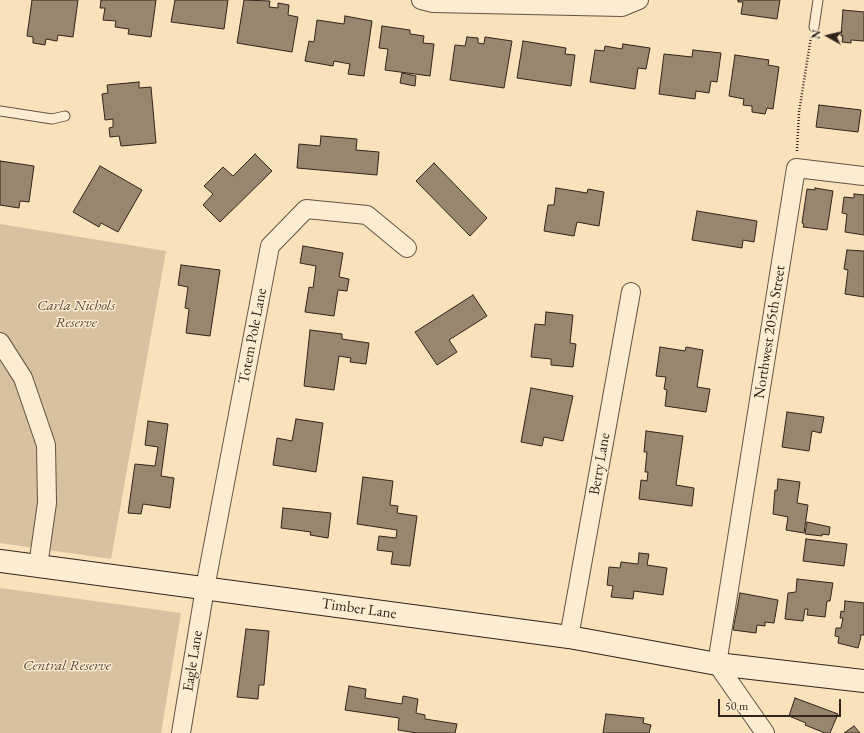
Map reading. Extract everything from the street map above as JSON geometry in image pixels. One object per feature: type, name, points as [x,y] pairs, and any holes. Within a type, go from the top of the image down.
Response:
[{"type":"street","points":[[421,0],[433,3],[622,7],[639,0]]},
{"type":"street","points":[[796,168],[864,176]]},
{"type":"street","name":"Northwest 205th Street","points":[[717,664],[796,168]]},
{"type":"street","name":"Totem Pole Lane","points":[[205,588],[270,246],[306,209],[367,215],[407,248]]},
{"type":"street","name":"Berry Lane","points":[[569,637],[631,292]]},
{"type":"street","points":[[0,342],[23,378],[46,445],[47,503],[38,566]]},
{"type":"street","name":"Timber Lane","points":[[0,561],[569,637],[717,664],[864,681]]},
{"type":"street","name":"Eagle Lane","points":[[181,733],[205,588]]},
{"type":"street","points":[[717,664],[765,733]]},
{"type":"lane","points":[[814,27],[818,0]]},
{"type":"lane","points":[[0,111],[52,119],[65,116]]},
{"type":"path","points":[[796,168],[799,112],[814,27]]},
{"type":"green space","name":"Carla Nichols Reserve","points":[[0,224],[166,251],[111,559],[0,543]]},
{"type":"green space","name":"Central Reserve","points":[[0,588],[181,613],[161,733],[0,733]]},
{"type":"building","points":[[32,0],[78,0],[73,37],[58,35],[57,41],[46,39],[45,45],[33,43],[33,37],[27,36]]},
{"type":"building","points":[[101,0],[156,0],[151,37],[128,34],[129,29],[115,27],[116,21],[103,20],[105,8],[100,8]]},
{"type":"building","points":[[175,0],[228,0],[224,29],[171,22]]},
{"type":"building","points":[[244,0],[270,1],[269,7],[278,8],[278,3],[289,5],[288,15],[298,17],[292,52],[237,43]]},
{"type":"building","points":[[738,0],[780,0],[777,19],[741,14],[743,2],[738,2]]},
{"type":"building","points":[[843,10],[864,12],[864,41],[851,40],[851,43],[842,42]]},
{"type":"building","points":[[345,16],[372,21],[364,76],[348,74],[350,64],[334,61],[333,66],[305,61],[309,41],[314,42],[317,20],[344,24]]},
{"type":"building","points":[[382,26],[410,30],[410,34],[424,36],[423,43],[434,44],[430,76],[385,70],[388,49],[379,48]]},
{"type":"building","points":[[467,37],[478,38],[478,43],[484,44],[485,37],[512,41],[504,88],[450,80],[455,45],[465,46]]},
{"type":"building","points":[[523,41],[566,48],[565,54],[575,55],[571,86],[517,78]]},
{"type":"building","points":[[623,44],[650,48],[646,69],[638,68],[635,89],[590,82],[595,50],[604,51],[605,46],[622,49]]},
{"type":"building","points":[[693,50],[721,53],[717,82],[711,81],[709,93],[696,91],[695,99],[659,94],[664,54],[692,57]]},
{"type":"building","points":[[735,55],[769,60],[768,65],[779,67],[773,109],[767,108],[765,114],[752,112],[752,106],[743,105],[744,99],[729,96]]},
{"type":"building","points":[[402,73],[416,76],[415,86],[400,83]]},
{"type":"building","points":[[139,82],[139,88],[151,87],[156,143],[121,146],[119,136],[110,137],[109,128],[113,127],[113,119],[105,120],[102,94],[108,93],[107,85]]},
{"type":"building","points":[[819,105],[861,110],[858,132],[816,127]]},
{"type":"building","points":[[321,136],[357,139],[356,150],[379,152],[377,175],[297,168],[299,144],[320,146]]},
{"type":"building","points":[[255,154],[272,171],[220,222],[203,205],[213,194],[204,186],[223,167],[233,176]]},
{"type":"building","points":[[0,161],[34,166],[29,202],[20,201],[19,208],[0,205]]},
{"type":"building","points":[[434,163],[487,218],[470,236],[416,181]]},
{"type":"building","points":[[100,166],[142,190],[118,232],[101,223],[99,227],[73,212]]},
{"type":"building","points":[[556,188],[587,193],[588,189],[604,192],[599,226],[577,222],[574,236],[544,231],[548,205],[554,205]]},
{"type":"building","points":[[815,188],[833,191],[827,230],[803,227],[804,224],[802,223],[807,189],[815,190]]},
{"type":"building","points":[[854,194],[864,195],[864,235],[845,232],[847,214],[842,213],[844,197],[854,198]]},
{"type":"building","points":[[697,211],[757,221],[754,242],[743,240],[742,248],[692,240]]},
{"type":"building","points":[[303,246],[343,253],[339,277],[349,279],[347,291],[338,290],[334,316],[305,312],[309,287],[313,288],[316,266],[300,263]]},
{"type":"building","points":[[847,250],[864,251],[864,297],[845,294],[848,270],[844,269]]},
{"type":"building","points":[[181,265],[220,270],[210,336],[186,333],[189,309],[185,308],[188,287],[178,285]]},
{"type":"building","points":[[473,295],[487,316],[449,340],[457,352],[437,365],[415,332]]},
{"type":"building","points":[[546,312],[573,315],[570,343],[576,344],[573,367],[551,365],[551,359],[531,357],[535,324],[545,325]]},
{"type":"building","points":[[310,330],[342,334],[342,339],[369,343],[366,364],[350,362],[351,358],[339,356],[334,390],[304,386]]},
{"type":"building","points":[[660,347],[685,351],[686,347],[703,350],[697,387],[710,389],[706,412],[665,406],[667,390],[664,389],[666,377],[656,376]]},
{"type":"building","points":[[531,388],[573,396],[563,441],[544,437],[542,446],[521,442]]},
{"type":"building","points":[[787,412],[824,417],[821,433],[812,431],[809,451],[782,447]]},
{"type":"building","points":[[296,419],[323,423],[316,472],[273,465],[277,438],[292,441]]},
{"type":"building","points":[[148,421],[168,424],[161,476],[174,478],[170,508],[143,504],[141,514],[128,513],[135,464],[155,466],[158,447],[145,445]]},
{"type":"building","points":[[646,431],[683,436],[676,485],[694,488],[692,506],[639,499],[641,480],[647,481],[648,472],[645,472],[647,452],[644,452]]},
{"type":"building","points":[[363,477],[393,481],[390,505],[398,506],[397,513],[417,516],[410,566],[391,564],[393,552],[377,550],[379,536],[396,538],[397,530],[357,524]]},
{"type":"building","points":[[778,479],[800,482],[797,503],[808,505],[804,533],[786,530],[788,517],[773,514],[775,490],[777,491]]},
{"type":"building","points":[[283,508],[331,513],[328,538],[310,535],[311,532],[281,528]]},
{"type":"building","points":[[807,522],[830,527],[829,535],[822,534],[822,536],[805,534]]},
{"type":"building","points":[[806,539],[847,544],[844,566],[803,561]]},
{"type":"building","points":[[639,553],[649,554],[647,565],[667,568],[663,595],[634,591],[633,599],[611,597],[613,586],[607,585],[609,567],[620,568],[621,562],[638,564]]},
{"type":"building","points":[[797,579],[833,583],[830,601],[827,601],[825,617],[807,615],[808,609],[805,609],[803,621],[785,619],[788,593],[796,592]]},
{"type":"building","points":[[740,593],[778,600],[774,623],[765,622],[765,626],[757,625],[756,633],[733,630]]},
{"type":"building","points":[[845,601],[864,603],[864,635],[860,635],[861,637],[858,648],[838,643],[839,637],[835,636],[836,628],[841,628],[843,618],[840,618],[841,611],[844,612]]},
{"type":"building","points":[[246,629],[269,631],[264,685],[259,685],[258,699],[237,697]]},
{"type":"building","points":[[349,686],[366,689],[365,698],[402,704],[403,696],[418,699],[416,713],[425,715],[425,719],[457,724],[455,733],[417,733],[398,730],[399,718],[345,710]]},
{"type":"building","points":[[795,698],[838,714],[830,733],[825,733],[805,725],[806,723],[789,716]]},
{"type":"building","points":[[606,714],[644,718],[643,723],[651,725],[649,733],[603,733]]},
{"type":"building","points":[[854,726],[860,733],[844,733]]}]
